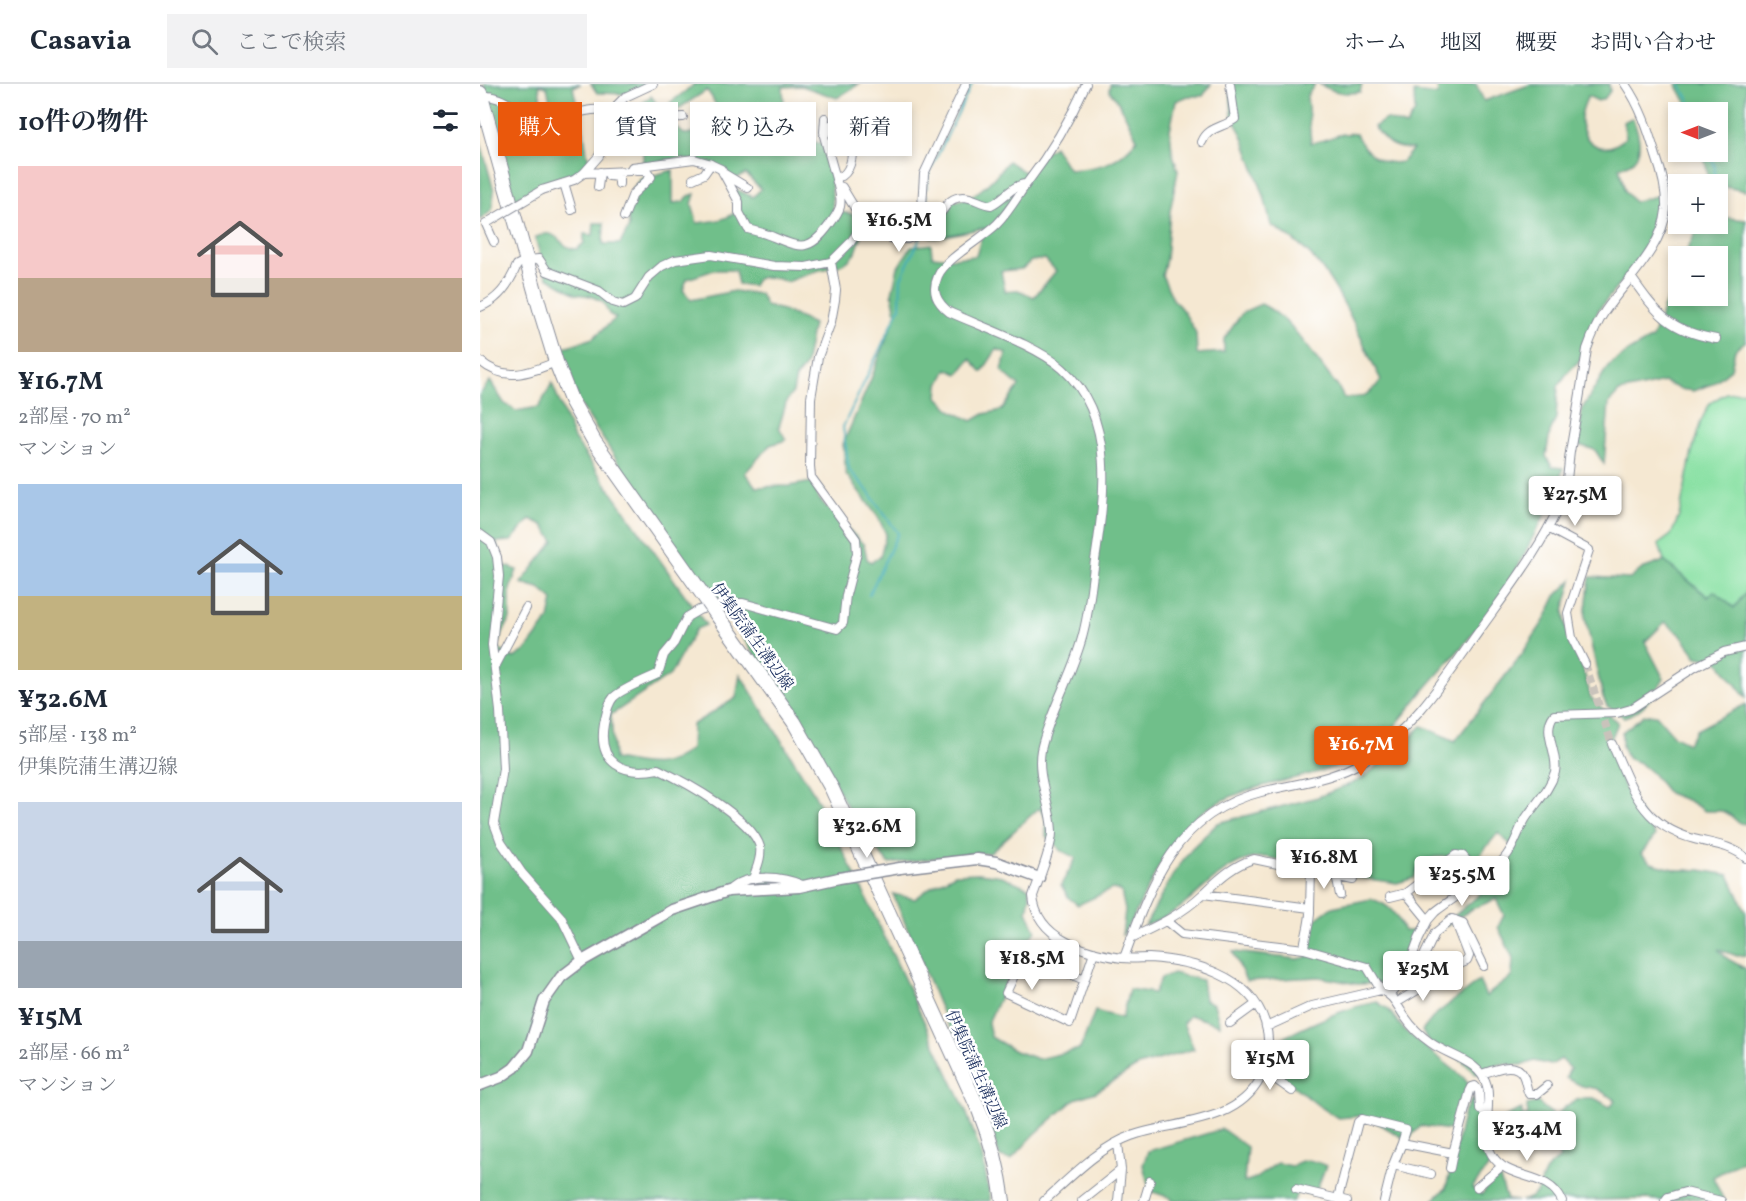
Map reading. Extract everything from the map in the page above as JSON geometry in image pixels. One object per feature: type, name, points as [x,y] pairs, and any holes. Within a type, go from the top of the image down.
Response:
[{"type":"main road","name":"伊集院蒲生溝辺線","points":[[480,94],[556,362],[584,425],[794,722],[832,789],[979,1110],[998,1166],[1003,1201]]},
{"type":"street","points":[[620,102],[625,97],[653,84]]},
{"type":"street","points":[[845,164],[840,186],[866,225],[894,239],[907,240],[915,236],[921,223],[924,174],[966,84]]},
{"type":"street","points":[[1044,1201],[1101,1154],[1131,1136],[1211,1117],[1247,1095],[1264,1071],[1269,1051],[1262,1014],[1237,983],[1213,971],[1184,962],[1124,958],[1094,952],[1052,933],[1041,921],[1033,906],[1033,896],[1053,833],[1040,771],[1041,752],[1084,631],[1104,495],[1104,466],[1100,438],[1085,397],[1075,381],[1061,367],[1039,352],[949,312],[938,303],[936,289],[938,276],[945,266],[996,225],[1016,202],[1026,184],[1060,137],[1086,84]]},
{"type":"street","points":[[1202,142],[1209,131],[1235,119],[1230,84]]},
{"type":"street","points":[[1124,958],[1168,857],[1186,834],[1206,816],[1260,792],[1340,773],[1364,760],[1397,735],[1427,701],[1465,651],[1516,580],[1548,528],[1564,494],[1587,349],[1594,329],[1662,230],[1666,210],[1664,180],[1647,123],[1637,101],[1625,84]]},
{"type":"street","points":[[480,94],[492,95],[542,118],[563,117],[594,110]]},
{"type":"street","points":[[678,117],[682,117]]},
{"type":"street","points":[[828,121],[824,136],[828,148]]},
{"type":"street","points":[[494,242],[485,224],[542,190],[574,180],[584,173],[599,156]]},
{"type":"street","points":[[600,174],[694,159],[711,164],[721,169],[739,202],[739,212],[748,229],[799,247],[820,239],[841,207],[840,186],[830,156]]},
{"type":"street","points":[[842,176],[848,171],[850,156]]},
{"type":"street","points":[[631,169],[640,161]]},
{"type":"street","points":[[693,179],[704,174],[711,164]]},
{"type":"street","points":[[624,218],[633,194],[651,177],[646,171],[631,169]]},
{"type":"street","points":[[584,173],[619,177],[619,184]]},
{"type":"street","points":[[723,173],[748,188]]},
{"type":"street","points":[[598,187],[600,174]]},
{"type":"street","points":[[564,183],[572,210]]},
{"type":"street","points":[[921,223],[938,217],[948,202],[957,198],[970,198],[991,205],[998,202],[1019,184],[1026,184]]},
{"type":"street","points":[[480,307],[488,304],[504,289],[516,265],[527,260],[539,259],[548,271],[599,291],[613,302],[623,305],[635,299],[649,277],[662,266],[675,260],[711,255],[774,266],[806,267],[831,261],[850,243],[858,230],[866,225]]},
{"type":"street","points":[[753,879],[760,856],[759,846],[749,829],[725,808],[658,769],[641,772],[626,769],[612,762],[603,748],[602,736],[607,709],[613,696],[658,674],[664,655],[674,643],[687,616],[699,610],[724,603],[743,603],[837,629],[843,623],[846,595],[857,553],[856,539],[811,477],[810,466],[811,398],[818,357],[831,322],[835,300],[836,290],[831,261]]},
{"type":"street","points":[[1631,278],[1652,307],[1672,322],[1694,335],[1716,339]]},
{"type":"street","points":[[480,361],[488,368],[504,374],[523,374],[556,362]]},
{"type":"street","points":[[1548,528],[1589,550],[1568,613],[1572,638],[1585,664]]},
{"type":"street","points":[[480,534],[491,542],[497,557],[499,576],[492,645],[500,711],[503,769],[494,823],[501,842],[522,873],[561,917],[582,961]]},
{"type":"street","points":[[495,667],[526,608]]},
{"type":"street","points":[[1390,994],[1404,979],[1428,920],[1435,912],[1506,857],[1526,817],[1546,793],[1555,771],[1555,753],[1549,734],[1551,719],[1554,715],[1617,713],[1631,709],[1695,667],[1724,652],[1746,647]]},
{"type":"street","points":[[1612,744],[1636,798],[1656,820],[1670,830],[1692,839],[1728,846],[1746,858]]},
{"type":"street","points":[[1390,897],[1406,893],[1456,855],[1463,856],[1481,878]]},
{"type":"street","points":[[480,1085],[501,1077],[514,1068],[528,1051],[543,1001],[561,976],[582,961],[672,910],[728,891],[806,886],[900,868],[977,859],[996,861],[1039,878]]},
{"type":"street","points":[[1131,938],[1189,907],[1222,876],[1243,862],[1254,859],[1353,880]]},
{"type":"street","points":[[1304,949],[1305,934],[1311,919],[1311,871]]},
{"type":"street","points":[[1336,875],[1340,895]]},
{"type":"street","points":[[728,891],[735,884],[753,879],[783,878],[806,886]]},
{"type":"street","points":[[1406,893],[1428,920]]},
{"type":"street","points":[[1203,894],[1310,908]]},
{"type":"street","points":[[1404,979],[1414,975],[1419,969],[1435,933],[1452,919],[1463,923],[1484,966]]},
{"type":"street","points":[[1448,969],[1467,961],[1469,956],[1455,920]]},
{"type":"street","points":[[1166,921],[1182,934],[1304,949],[1367,967],[1382,990],[1390,994],[1406,1019],[1422,1035],[1443,1050],[1470,1064],[1482,1074],[1487,1086],[1488,1138],[1491,1154],[1502,1166],[1550,1184],[1557,1190],[1562,1201]]},
{"type":"street","points":[[1084,980],[1024,954],[1006,993],[1070,1023],[1094,952]]},
{"type":"street","points":[[1396,1003],[1419,989],[1439,981]]},
{"type":"street","points":[[1266,1028],[1312,1006],[1382,990]]},
{"type":"street","points":[[1230,1023],[1256,1004]]},
{"type":"street","points":[[1482,1074],[1497,1069],[1515,1068],[1522,1072],[1529,1094],[1537,1094],[1547,1086]]},
{"type":"street","points":[[1264,1071],[1292,1091]]},
{"type":"street","points":[[1450,1168],[1472,1087],[1478,1088],[1480,1109],[1488,1116]]},
{"type":"street","points":[[1343,1200],[1339,1194],[1358,1122],[1362,1119],[1406,1130],[1393,1165],[1384,1201]]},
{"type":"street","points":[[1118,1143],[1121,1170],[1118,1201]]},
{"type":"street","points":[[1402,1143],[1453,1153]]},
{"type":"street","points":[[1393,1165],[1431,1174]]},
{"type":"street","points":[[1477,1187],[1502,1166]]},
{"type":"street","points":[[1082,1201],[1121,1170]]},
{"type":"street","points":[[1144,1201],[1150,1181]]},
{"type":"street","points":[[1296,1189],[1343,1200]]},
{"type":"street","points":[[1665,1201],[1668,1197],[1685,1192],[1721,1201]]},
{"type":"green space","points":[[484,84],[581,84],[573,87],[576,102],[550,102],[547,87],[539,85],[541,102],[498,102],[498,140]]},
{"type":"green space","points":[[591,84],[651,84],[629,94],[597,93]]},
{"type":"green space","points":[[695,84],[859,84],[837,98],[802,86],[783,87],[784,102],[714,102],[707,90],[678,109],[678,102],[671,102]]},
{"type":"green space","points":[[1110,84],[1211,84],[1203,96],[1188,96],[1176,101],[1170,130],[1172,151],[1178,171],[1170,211],[1166,259],[1162,275],[1173,299],[1184,312],[1196,333],[1197,354],[1224,352],[1224,339],[1243,312],[1261,304],[1272,310],[1293,329],[1344,398],[1366,395],[1381,380],[1346,307],[1329,279],[1304,248],[1271,225],[1264,196],[1242,135],[1232,117],[1230,84],[1315,84],[1307,96],[1311,143],[1345,134],[1356,134],[1374,157],[1394,163],[1402,162],[1413,149],[1399,148],[1390,144],[1374,127],[1386,119],[1406,126],[1415,112],[1414,92],[1438,95],[1437,84],[1476,84],[1484,101],[1529,85],[1609,84],[1610,91],[1605,98],[1598,101],[1588,96],[1581,116],[1584,132],[1593,144],[1612,146],[1626,137],[1623,122],[1632,118],[1638,134],[1639,146],[1632,162],[1619,167],[1625,191],[1634,202],[1660,195],[1657,228],[1632,269],[1599,309],[1589,330],[1580,360],[1558,386],[1556,418],[1550,432],[1546,456],[1552,467],[1563,468],[1561,477],[1547,510],[1500,598],[1469,638],[1377,744],[1338,766],[1236,794],[1197,816],[1165,856],[1122,936],[1125,910],[1121,891],[1112,889],[1078,905],[1069,898],[1061,885],[1076,858],[1062,851],[1046,836],[1046,818],[1039,808],[990,853],[889,864],[858,827],[826,767],[767,673],[725,612],[672,544],[580,404],[558,349],[593,338],[616,318],[609,314],[603,302],[591,296],[576,294],[547,277],[535,238],[543,234],[554,235],[565,245],[577,249],[584,243],[584,234],[593,235],[594,223],[604,223],[603,244],[620,244],[629,227],[627,208],[632,191],[640,179],[673,170],[673,203],[683,202],[695,194],[692,204],[697,223],[720,220],[736,212],[740,207],[733,188],[753,197],[761,189],[746,174],[733,180],[709,165],[680,158],[642,166],[643,156],[678,156],[678,129],[684,134],[690,134],[690,156],[816,156],[816,143],[822,143],[831,179],[833,211],[852,214],[862,222],[864,229],[856,252],[848,261],[838,266],[816,271],[787,282],[763,277],[757,279],[753,286],[738,284],[735,270],[714,270],[687,279],[683,290],[691,300],[734,291],[760,294],[766,306],[783,310],[813,324],[805,366],[796,377],[793,392],[787,400],[779,427],[786,440],[770,445],[745,473],[756,487],[789,486],[812,482],[819,499],[864,545],[867,559],[871,562],[880,557],[886,534],[878,517],[846,474],[843,444],[896,314],[892,293],[898,267],[911,247],[931,244],[932,256],[953,258],[976,256],[984,228],[935,238],[919,232],[941,203],[962,200],[979,191],[1008,161],[1026,173],[1041,155],[1054,146],[1069,170],[1099,166],[1123,154],[1137,139],[1120,105],[1109,90]],"holes":[[[1045,259],[1056,271],[1034,297],[1018,290],[1005,291],[1001,271],[1022,269],[1031,261]],[[997,349],[1006,353],[1002,371],[1019,386],[1002,410],[984,414],[972,421],[952,411],[938,397],[939,385],[947,369],[958,374],[970,359],[982,372]]]},
{"type":"green space","points":[[1319,84],[1362,84],[1360,92],[1344,93]]},
{"type":"green space","points":[[1676,84],[1746,84],[1746,191],[1728,188],[1728,174],[1708,174],[1705,162],[1728,162],[1728,102],[1686,102]]},
{"type":"green space","points":[[651,96],[655,102],[644,102]]},
{"type":"green space","points":[[582,124],[591,166],[513,200],[502,156],[582,156]]},
{"type":"green space","points":[[480,140],[494,191],[492,210],[480,220]]},
{"type":"green space","points":[[1728,218],[1746,220],[1746,341],[1735,350],[1731,369],[1712,384],[1693,391],[1680,389],[1664,382],[1619,392],[1609,403],[1604,464],[1595,450],[1578,445],[1582,409],[1608,366],[1652,338],[1668,297],[1668,306],[1728,306],[1728,246],[1689,246],[1695,234],[1728,234]]},
{"type":"green space","points":[[490,381],[504,403],[516,411],[539,407],[552,383],[574,439],[706,625],[696,629],[670,675],[611,715],[614,759],[654,764],[672,761],[681,756],[691,749],[692,725],[736,698],[740,674],[814,793],[863,891],[966,1111],[982,1156],[991,1201],[480,1201],[480,394]],"holes":[[[530,519],[543,525],[554,541],[521,583],[539,588],[553,600],[549,619],[525,651],[514,658],[496,647],[510,619],[510,589],[517,570],[504,566],[496,542],[511,541]]]},
{"type":"green space","points":[[1746,391],[1746,592],[1734,608],[1714,591],[1709,597],[1664,561],[1659,544],[1671,535],[1679,516],[1692,452],[1701,421],[1710,403],[1726,393]]},
{"type":"green space","points":[[1664,561],[1708,597],[1714,591],[1734,608],[1746,592],[1746,698],[1718,661],[1697,657],[1680,634],[1665,622],[1645,642],[1664,679],[1643,707],[1624,717],[1607,706],[1603,697],[1585,617],[1590,577],[1630,579],[1642,569]]},
{"type":"green space","points":[[1572,580],[1564,611],[1567,633],[1582,665],[1591,698],[1618,723],[1609,744],[1626,791],[1655,836],[1641,854],[1651,863],[1677,870],[1700,870],[1729,875],[1746,912],[1746,955],[1737,956],[1718,949],[1728,959],[1746,969],[1746,1159],[1713,1177],[1724,1201],[1687,1198],[1669,1201],[1646,1199],[1521,1201],[1537,1192],[1548,1168],[1560,1158],[1551,1142],[1545,1137],[1532,1132],[1506,1128],[1504,1120],[1508,1115],[1522,1109],[1522,1116],[1528,1116],[1527,1105],[1537,1102],[1556,1117],[1563,1109],[1577,1100],[1593,1098],[1610,1107],[1615,1100],[1598,1089],[1582,1086],[1566,1078],[1570,1068],[1561,1059],[1551,1065],[1534,1061],[1523,1065],[1500,1064],[1476,1074],[1452,1051],[1429,1043],[1422,1031],[1435,1015],[1479,981],[1486,996],[1512,976],[1513,958],[1498,927],[1504,915],[1496,899],[1472,909],[1443,927],[1485,889],[1505,862],[1513,847],[1498,833],[1475,861],[1461,858],[1431,858],[1420,865],[1414,878],[1397,883],[1354,877],[1267,857],[1254,858],[1222,872],[1180,908],[1145,926],[1174,873],[1191,849],[1218,823],[1318,797],[1360,780],[1399,749],[1422,726],[1455,741],[1522,654],[1544,621],[1556,596]]},
{"type":"green space","points":[[1746,704],[1746,824],[1739,823],[1722,811],[1705,811],[1689,801],[1668,793],[1652,773],[1640,763],[1627,758],[1622,746],[1622,732],[1644,715],[1656,715],[1674,736],[1688,743],[1696,730]]},
{"type":"green space","points":[[979,873],[1002,876],[1029,888],[1027,911],[1036,931],[1021,947],[1007,956],[994,976],[1008,979],[988,1023],[991,1037],[1015,1051],[1038,1059],[1080,1049],[1095,1011],[1122,1018],[1129,989],[1154,993],[1161,978],[1173,973],[1202,980],[1205,1000],[1214,1004],[1220,1025],[1190,1015],[1183,1023],[1194,1049],[1138,1066],[1096,1092],[1075,1099],[1034,1135],[1011,1160],[1000,1157],[966,1059],[940,1008],[893,894],[915,899],[955,874]]},
{"type":"green space","points":[[1371,899],[1392,910],[1404,931],[1416,931],[1410,950],[1388,983],[1357,984],[1319,977],[1246,981],[1233,952],[1298,959],[1307,957],[1312,922],[1332,907]]},
{"type":"green space","points":[[1377,1002],[1388,1009],[1404,1030],[1463,1077],[1470,1086],[1450,1130],[1421,1126],[1407,1140],[1361,1116],[1338,1118],[1277,1073],[1281,1054],[1280,1039],[1339,1012]]},
{"type":"green space","points":[[1473,1098],[1481,1116],[1489,1166],[1472,1188],[1482,1195],[1491,1181],[1499,1176],[1507,1200],[1518,1201],[1432,1201],[1446,1188],[1464,1112]]},
{"type":"green space","points":[[1222,1129],[1247,1147],[1244,1182],[1256,1178],[1277,1163],[1292,1166],[1305,1160],[1313,1161],[1326,1166],[1315,1194],[1297,1192],[1294,1201],[1172,1201],[1171,1198],[1150,1191],[1143,1165],[1148,1151]]},
{"type":"waterway","points":[[927,189],[928,175],[972,84]]},
{"type":"waterway","points":[[1680,84],[1690,102]]},
{"type":"waterway","points":[[1713,162],[1715,174]]},
{"type":"waterway","points":[[926,219],[927,195]]},
{"type":"waterway","points":[[869,595],[898,533],[864,486],[849,470],[843,427],[900,307],[901,278],[926,226]]},
{"type":"tunnel","points":[[1585,664],[1612,744]]}]
